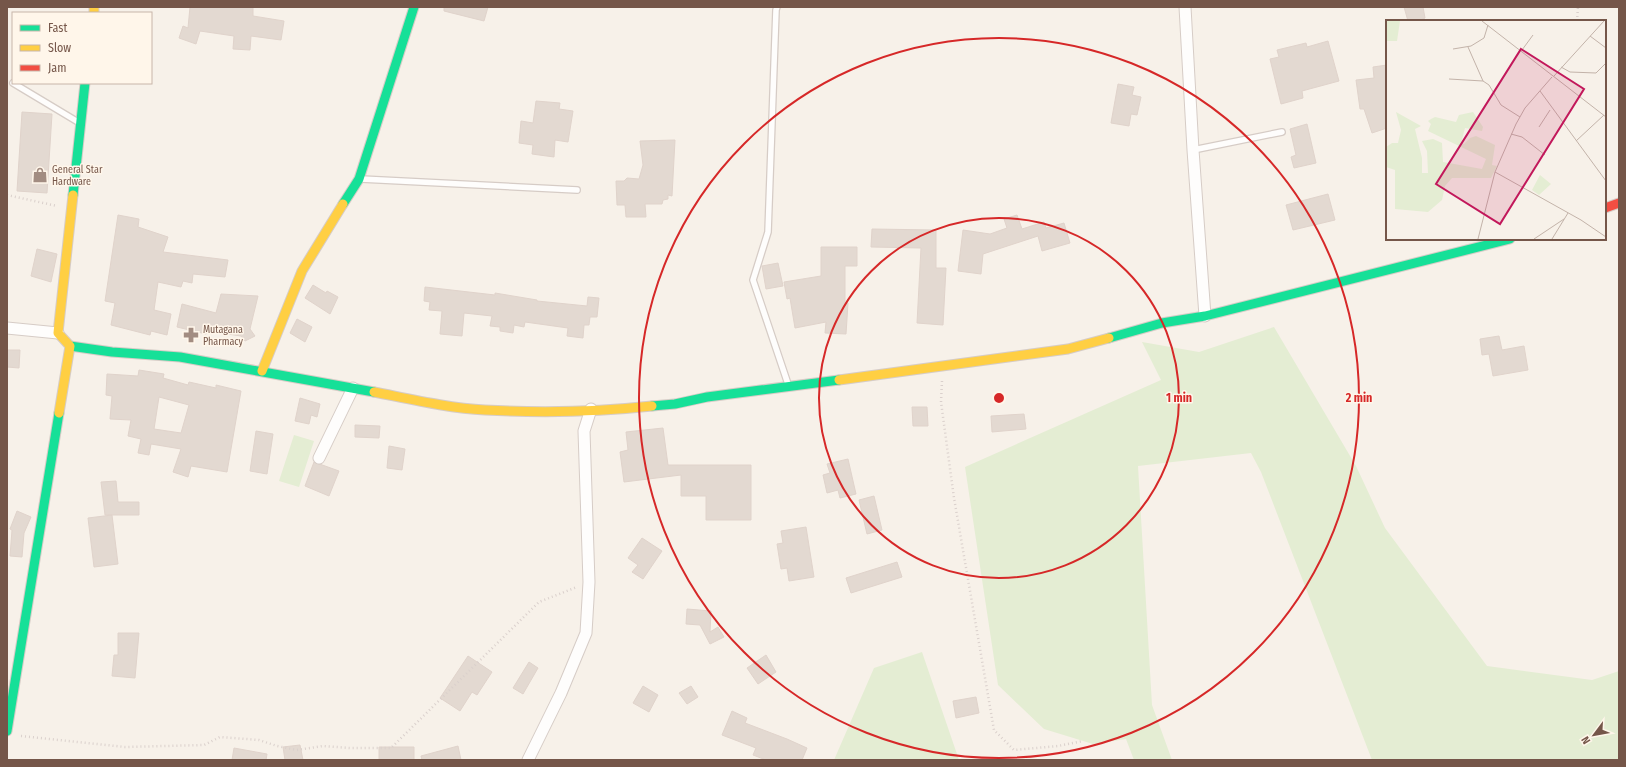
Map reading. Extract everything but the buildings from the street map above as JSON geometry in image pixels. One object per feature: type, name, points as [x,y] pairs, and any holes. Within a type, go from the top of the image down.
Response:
[{"type":"street","points":[[262,371],[302,271],[359,179],[414,7]]},
{"type":"street","points":[[1185,7],[1193,150],[1205,316]]},
{"type":"street","points":[[58,333],[85,84]]},
{"type":"street","points":[[1606,208],[1619,203]]},
{"type":"street","points":[[7,328],[58,333],[70,346],[112,352],[180,357],[353,388],[429,404],[484,410],[557,411],[675,404],[707,397],[1068,349],[1162,323],[1205,316],[1506,240]]},
{"type":"street","points":[[11,733],[70,346]]},
{"type":"street","points":[[319,458],[353,388]]},
{"type":"street","points":[[528,760],[561,693],[586,633],[589,582],[584,431],[591,409]]},
{"type":"lane","points":[[777,7],[768,232],[753,280],[789,386]]},
{"type":"lane","points":[[15,84],[80,124]]},
{"type":"lane","points":[[1193,150],[1282,132]]},
{"type":"lane","points":[[359,179],[577,190]]},
{"type":"path","points":[[1577,20],[1578,7]]},
{"type":"path","points":[[7,195],[60,207]]},
{"type":"path","points":[[943,366],[941,402],[954,498],[994,730],[1014,750],[1058,746],[1083,741]]},
{"type":"path","points":[[11,733],[125,747],[204,745],[220,737],[259,740],[277,746],[297,750],[324,746],[350,748],[391,748],[539,602],[589,582]]},
{"type":"green space","points":[[1274,327],[1356,466],[1385,528],[1487,666],[1592,680],[1619,671],[1619,760],[1372,760],[1261,472],[1251,453],[1138,466],[1152,705],[1172,760],[1134,760],[1126,739],[1093,744],[1044,729],[998,685],[965,467],[1161,380],[1142,342],[1199,352]]},
{"type":"green space","points":[[294,435],[314,441],[299,487],[279,481]]},
{"type":"green space","points":[[922,652],[959,760],[834,760],[874,668]]},
{"type":"traffic: fast","points":[[343,204],[359,179],[414,7]]},
{"type":"traffic: fast","points":[[73,195],[85,84]]},
{"type":"traffic: fast","points":[[1109,338],[1162,323],[1205,316],[1506,240]]},
{"type":"traffic: fast","points":[[70,346],[112,352],[180,357],[374,392]]},
{"type":"traffic: fast","points":[[652,406],[675,404],[707,397],[839,380]]},
{"type":"traffic: fast","points":[[7,731],[59,413]]},
{"type":"traffic: slow","points":[[94,7],[94,12]]},
{"type":"traffic: slow","points":[[59,413],[70,346],[58,333],[73,195]]},
{"type":"traffic: slow","points":[[262,371],[302,271],[343,204]]},
{"type":"traffic: slow","points":[[839,380],[1068,349],[1109,338]]},
{"type":"traffic: slow","points":[[374,392],[443,405],[485,410],[610,410],[652,406]]},
{"type":"traffic: jam","points":[[1606,208],[1619,203]]},
{"type":"place","name":"General Star Hardware","points":[[40,175]]},
{"type":"place","name":"Mutagana Pharmacy","points":[[191,335]]}]
